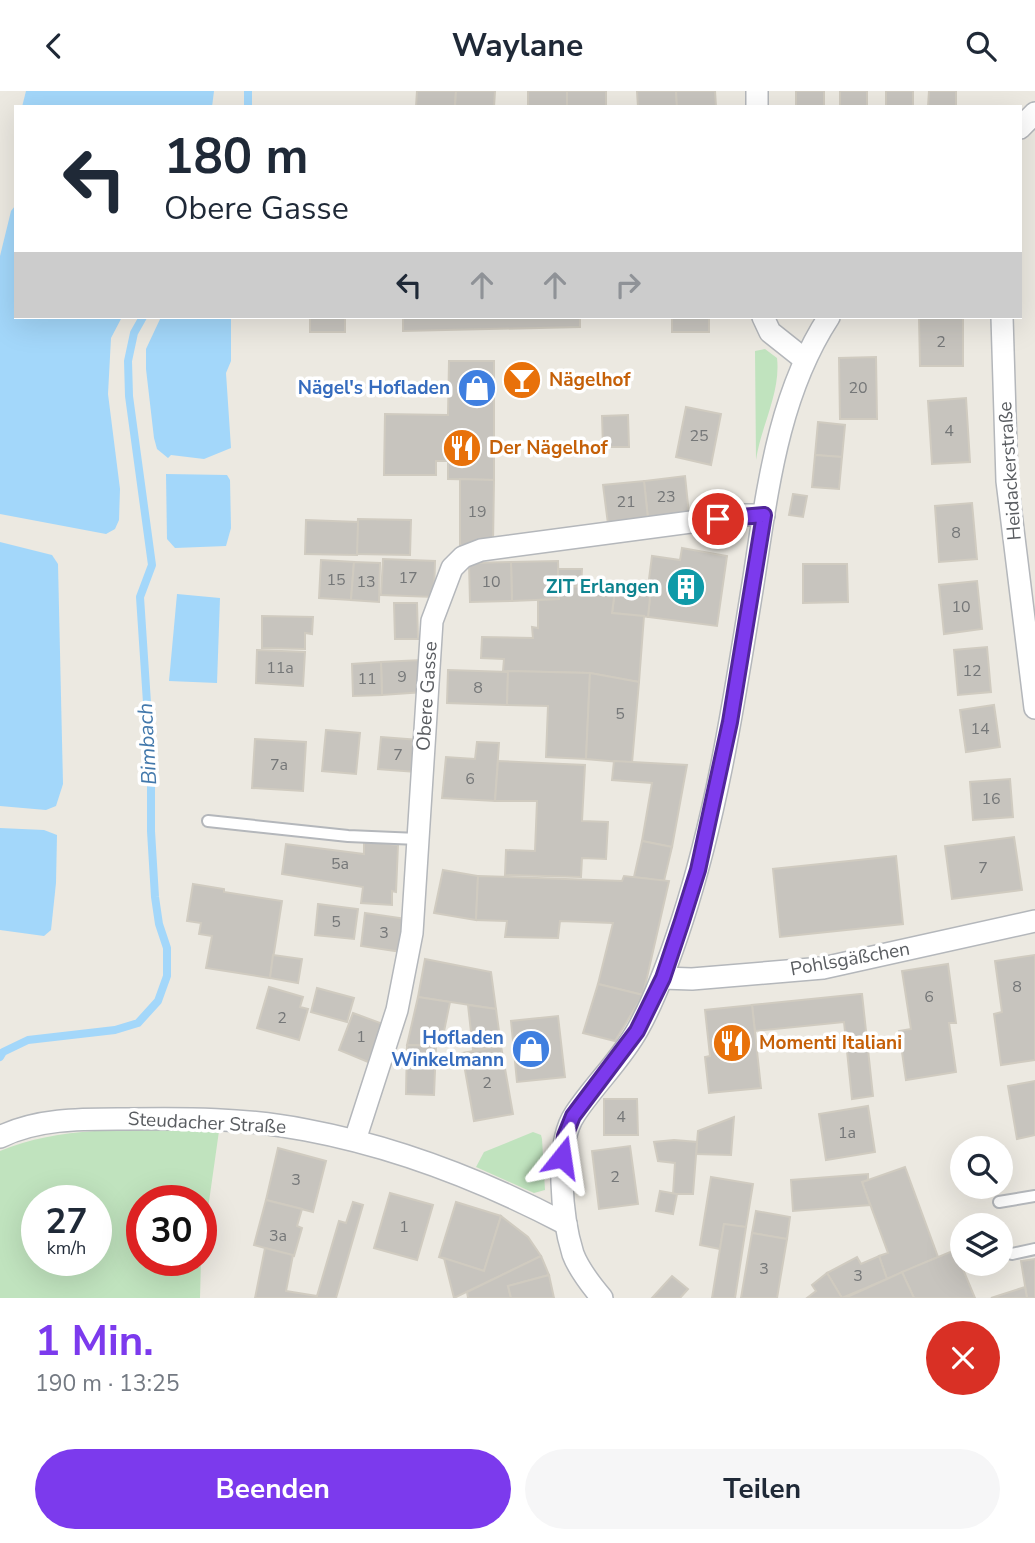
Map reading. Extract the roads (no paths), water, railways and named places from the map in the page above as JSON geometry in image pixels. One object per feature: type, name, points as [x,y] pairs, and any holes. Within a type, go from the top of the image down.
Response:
[{"type":"street","points":[[1022,126],[1035,113]]},
{"type":"street","points":[[764,319],[770,332],[804,359]]},
{"type":"street","points":[[601,1297],[587,1280],[574,1256],[566,1224],[562,1157],[565,1136],[573,1116],[637,1031],[663,978],[698,870],[730,722],[782,419],[804,359],[828,319]]},
{"type":"street","name":"Heidackerstraße","points":[[1002,319],[1007,481],[1035,708]]},
{"type":"street","name":"Obere Gasse","points":[[355,1140],[397,1010],[412,933],[432,621],[452,568],[463,557],[481,550],[743,515],[764,515]]},
{"type":"street","name":"Pohlsgäßchen","points":[[663,978],[692,979],[823,968],[1035,921]]},
{"type":"street","name":"Steudacher Straße","points":[[0,1137],[13,1130],[52,1122],[156,1118],[227,1120],[304,1129],[404,1154],[457,1174],[566,1224]]},
{"type":"lane","points":[[208,821],[348,836],[418,839]]},
{"type":"lane","points":[[999,1202],[1035,1196]]},
{"type":"lane","points":[[1013,1254],[1035,1249]]},
{"type":"water","points":[[26,91],[214,91],[212,105],[22,105]]},
{"type":"water","points":[[14,207],[14,319],[121,319],[111,338],[108,394],[120,489],[119,520],[115,529],[106,534],[0,514],[0,256]]},
{"type":"water","points":[[160,319],[231,319],[231,361],[226,373],[231,448],[204,459],[171,455],[168,458],[157,449],[146,369],[146,349]]},
{"type":"water","points":[[166,474],[227,475],[230,480],[231,528],[226,546],[175,548],[167,539]]},
{"type":"water","points":[[0,542],[52,555],[58,564],[63,784],[56,806],[46,810],[0,806]]},
{"type":"water","points":[[177,594],[220,598],[217,683],[169,681]]},
{"type":"water","points":[[0,828],[44,830],[57,835],[51,930],[44,936],[0,930]]},
{"type":"waterway","name":"Bimbach","points":[[248,91],[248,105]]},
{"type":"waterway","name":"Bimbach","points":[[0,1057],[3,1052],[28,1040],[115,1030],[138,1023],[158,1001],[167,976],[167,948],[159,924],[155,897],[151,763],[140,597],[152,565],[129,396],[128,361],[134,333],[142,319]]},
{"type":"place","name":"Nägelhof","points":[[522,380]]},
{"type":"place","name":"Nägel's Hofladen","points":[[477,388]]},
{"type":"place","name":"Der Nägelhof","points":[[462,448]]},
{"type":"place","name":"ZIT Erlangen","points":[[686,587]]},
{"type":"place","name":"Momenti Italiani","points":[[732,1043]]},
{"type":"place","name":"Hofladen Winkelmann","points":[[531,1049]]}]
